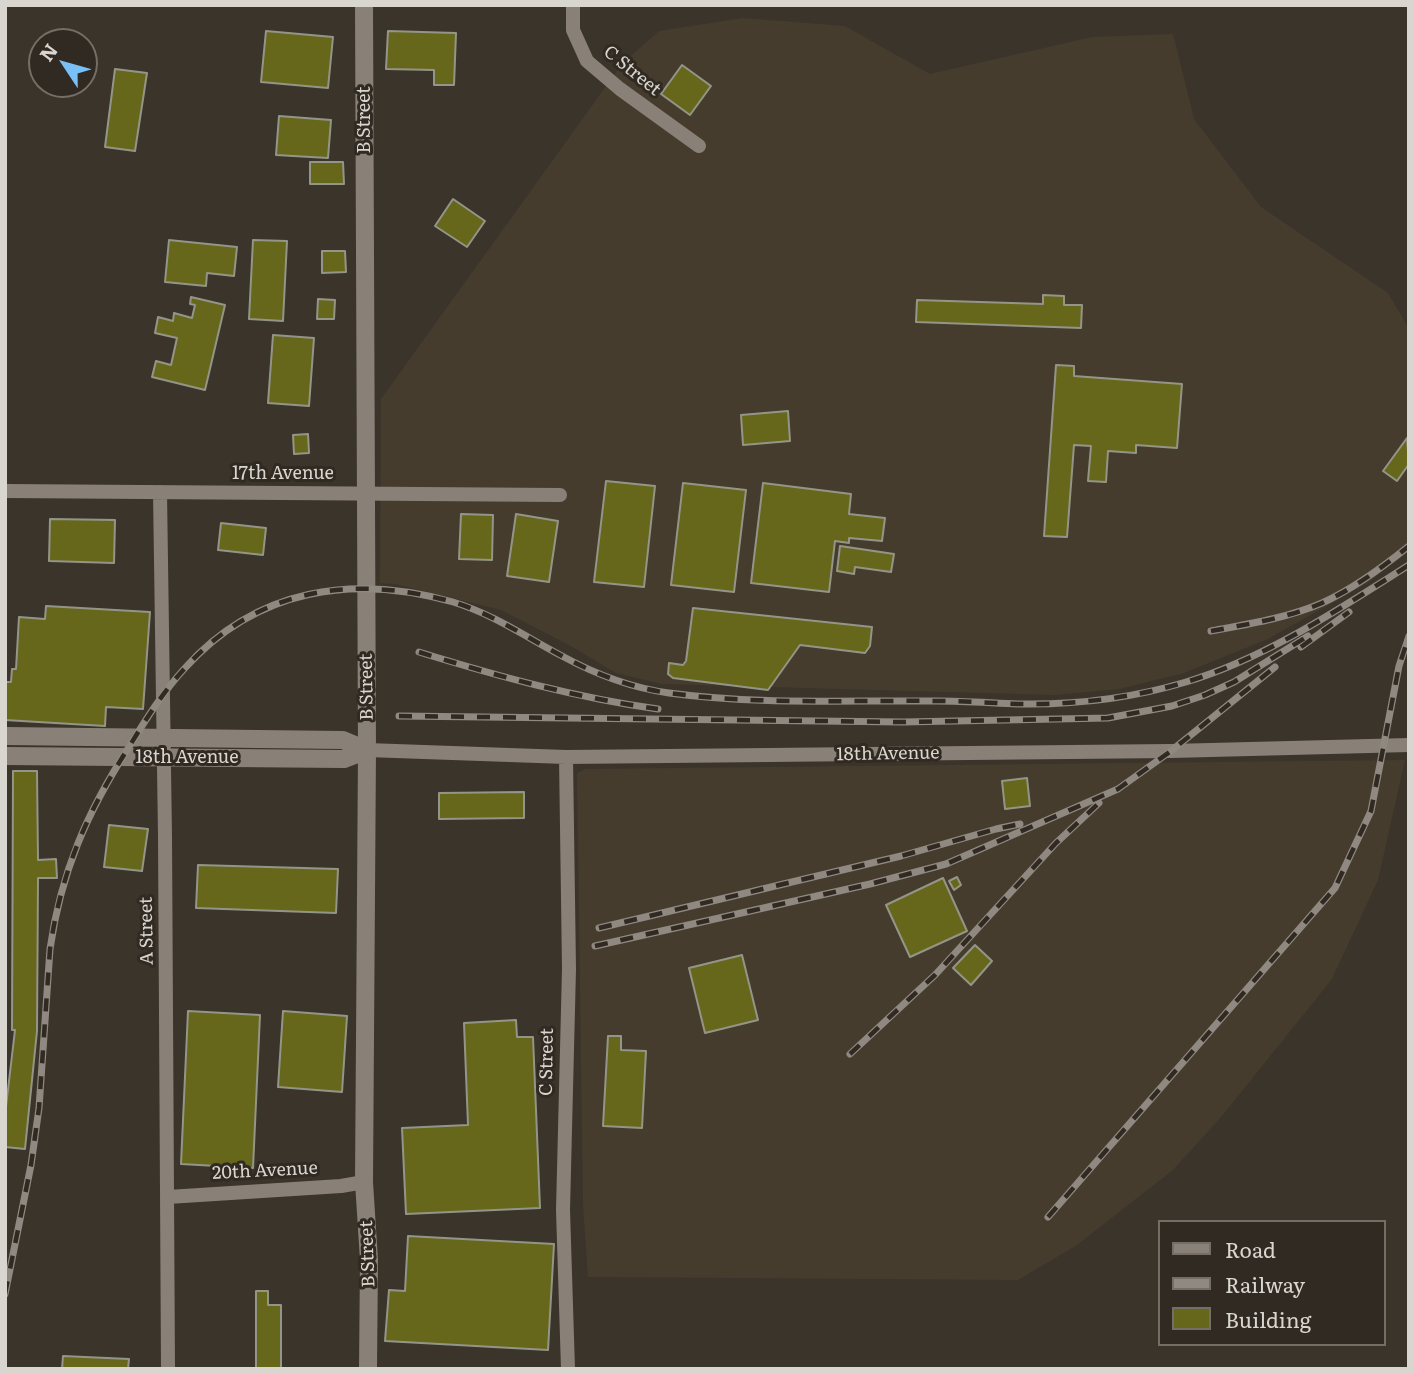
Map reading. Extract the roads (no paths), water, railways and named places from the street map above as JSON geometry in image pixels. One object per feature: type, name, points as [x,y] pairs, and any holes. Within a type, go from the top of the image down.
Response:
[{"type":"street","name":"B Street","points":[[364,5],[367,750],[364,1182],[369,1260],[368,1369]]},
{"type":"street","name":"C Street","points":[[573,5],[573,30],[587,61],[620,89],[699,146]]},
{"type":"street","name":"17th Avenue","points":[[5,491],[560,495]]},
{"type":"street","name":"A Street","points":[[160,492],[168,1369]]},
{"type":"street","name":"18th Avenue","points":[[5,736],[343,740],[367,750],[566,757],[1171,751],[1409,745]]},
{"type":"street","name":"18th Avenue","points":[[5,756],[344,759],[367,750]]},
{"type":"street","name":"C Street","points":[[566,757],[569,969],[563,1210],[568,1369]]},
{"type":"street","name":"20th Avenue","points":[[168,1197],[341,1186],[364,1182]]},
{"type":"railway","points":[[1211,631],[1282,617],[1322,603],[1367,577],[1409,546]]},
{"type":"railway","points":[[5,1294],[31,1165],[39,1108],[50,949],[69,868],[100,795],[155,706],[185,668],[213,641],[243,620],[308,594],[343,589],[379,589],[416,594],[468,607],[496,619],[587,669],[655,691],[769,701],[1060,703],[1145,692],[1216,672],[1301,631],[1409,565]]},
{"type":"railway","points":[[1301,647],[1349,612]]},
{"type":"railway","points":[[399,716],[903,722],[1108,718],[1172,706],[1205,695],[1234,682],[1308,636]]},
{"type":"railway","points":[[1048,1217],[1335,888],[1371,811],[1399,666],[1409,636]]},
{"type":"railway","points":[[419,652],[537,685],[658,709]]},
{"type":"railway","points":[[595,946],[870,884],[946,864],[1118,789],[1171,751],[1275,667]]},
{"type":"railway","points":[[850,1054],[935,975],[1056,843],[1099,803]]},
{"type":"railway","points":[[599,928],[901,856],[1020,824]]}]
